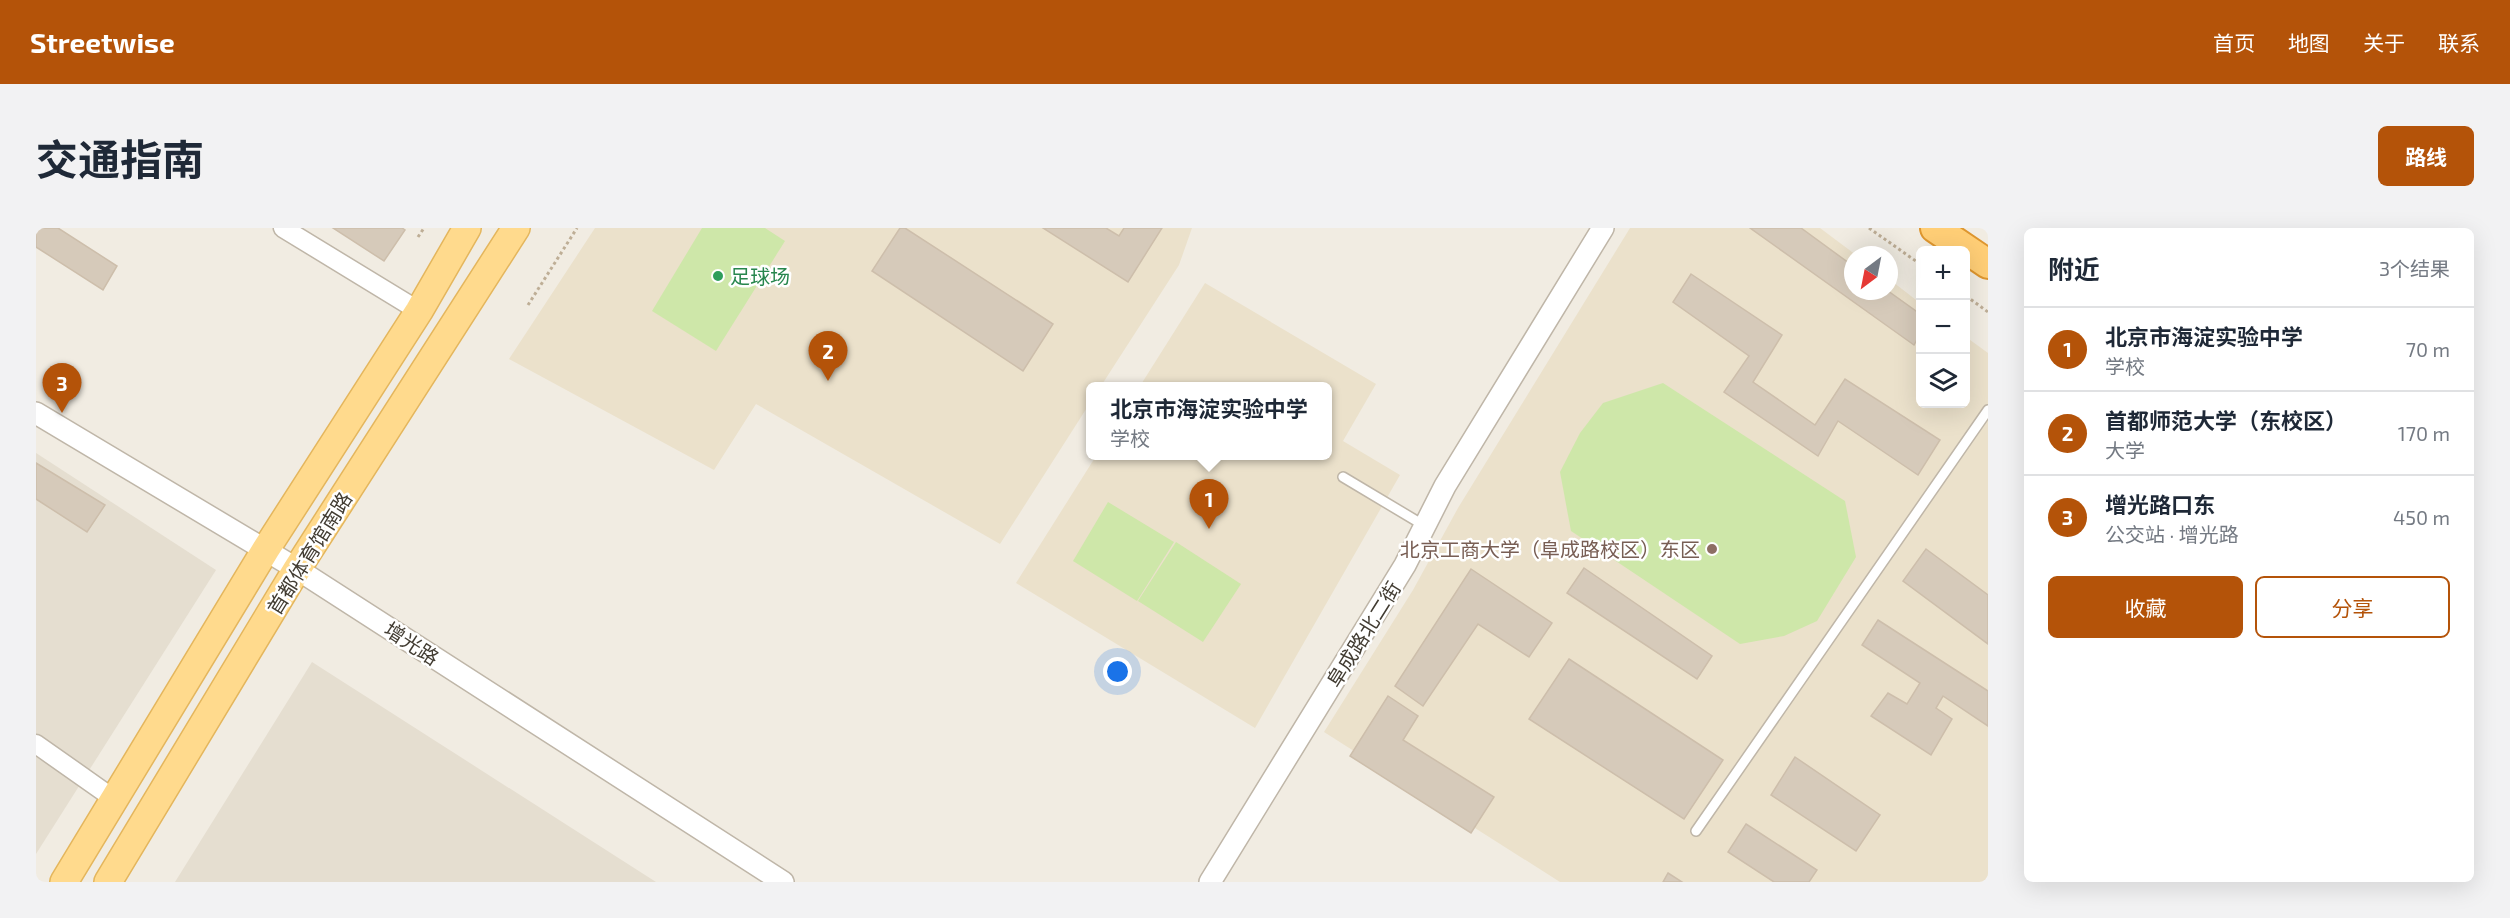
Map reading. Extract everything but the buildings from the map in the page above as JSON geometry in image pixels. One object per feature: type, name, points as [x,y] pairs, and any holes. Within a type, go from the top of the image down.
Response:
[{"type":"highway","points":[[1935,228],[1988,264]]},
{"type":"main road","name":"首都体育馆南路","points":[[64,882],[266,549],[468,228]]},
{"type":"main road","name":"首都体育馆南路","points":[[108,882],[297,569],[516,228]]},
{"type":"street","points":[[283,228],[418,310]]},
{"type":"street","name":"阜成路北二街","points":[[1210,882],[1399,575],[1445,486],[1603,228]]},
{"type":"street","name":"增光路","points":[[36,413],[266,549],[783,882]]},
{"type":"street","points":[[36,744],[114,799]]},
{"type":"lane","points":[[1695,831],[1988,410]]},
{"type":"lane","points":[[1343,477],[1425,526]]},
{"type":"path","points":[[418,237],[424,228]]},
{"type":"path","points":[[528,305],[576,228]]},
{"type":"path","points":[[1869,228],[1916,261]]},
{"type":"path","points":[[1970,299],[1988,312]]},
{"type":"shaded area","points":[[595,228],[1192,228],[1179,265],[1104,382],[1086,382],[1086,409],[1000,544],[756,404],[714,470],[509,359]]},
{"type":"shaded area","name":"北京工商大学（阜成路校区）东区","points":[[1630,228],[1820,228],[1844,246],[1844,300],[1898,300],[1898,286],[1916,300],[1916,408],[1970,408],[1970,340],[1988,353],[1988,882],[1560,882],[1324,732],[1413,590],[1458,508]]},
{"type":"shaded area","points":[[1205,283],[1376,384],[1343,441],[1400,475],[1255,728],[1016,583],[1093,460],[1332,460],[1332,382],[1143,382]]},
{"type":"shaded area","points":[[36,453],[216,570],[36,854]]},
{"type":"shaded area","points":[[312,662],[656,882],[175,882]]},
{"type":"green space","name":"足球场","points":[[702,228],[765,228],[785,241],[716,351],[652,311]]},
{"type":"green space","points":[[1663,383],[1845,501],[1856,557],[1817,621],[1784,636],[1740,644],[1571,531],[1560,472],[1580,433],[1603,403]]},
{"type":"green space","points":[[1108,502],[1174,542],[1137,601],[1073,561]]},
{"type":"green space","points":[[1176,542],[1241,584],[1203,642],[1138,601]]},
{"type":"place","name":"足球场","points":[[718,276]]},
{"type":"place","name":"首都师范大学（东校区）","points":[[828,381]]},
{"type":"place","name":"增光路口东","points":[[62,413]]},
{"type":"place","name":"北京市海淀实验中学","points":[[1209,529]]},
{"type":"place","name":"北京工商大学（阜成路校区）东区","points":[[1712,549]]}]
